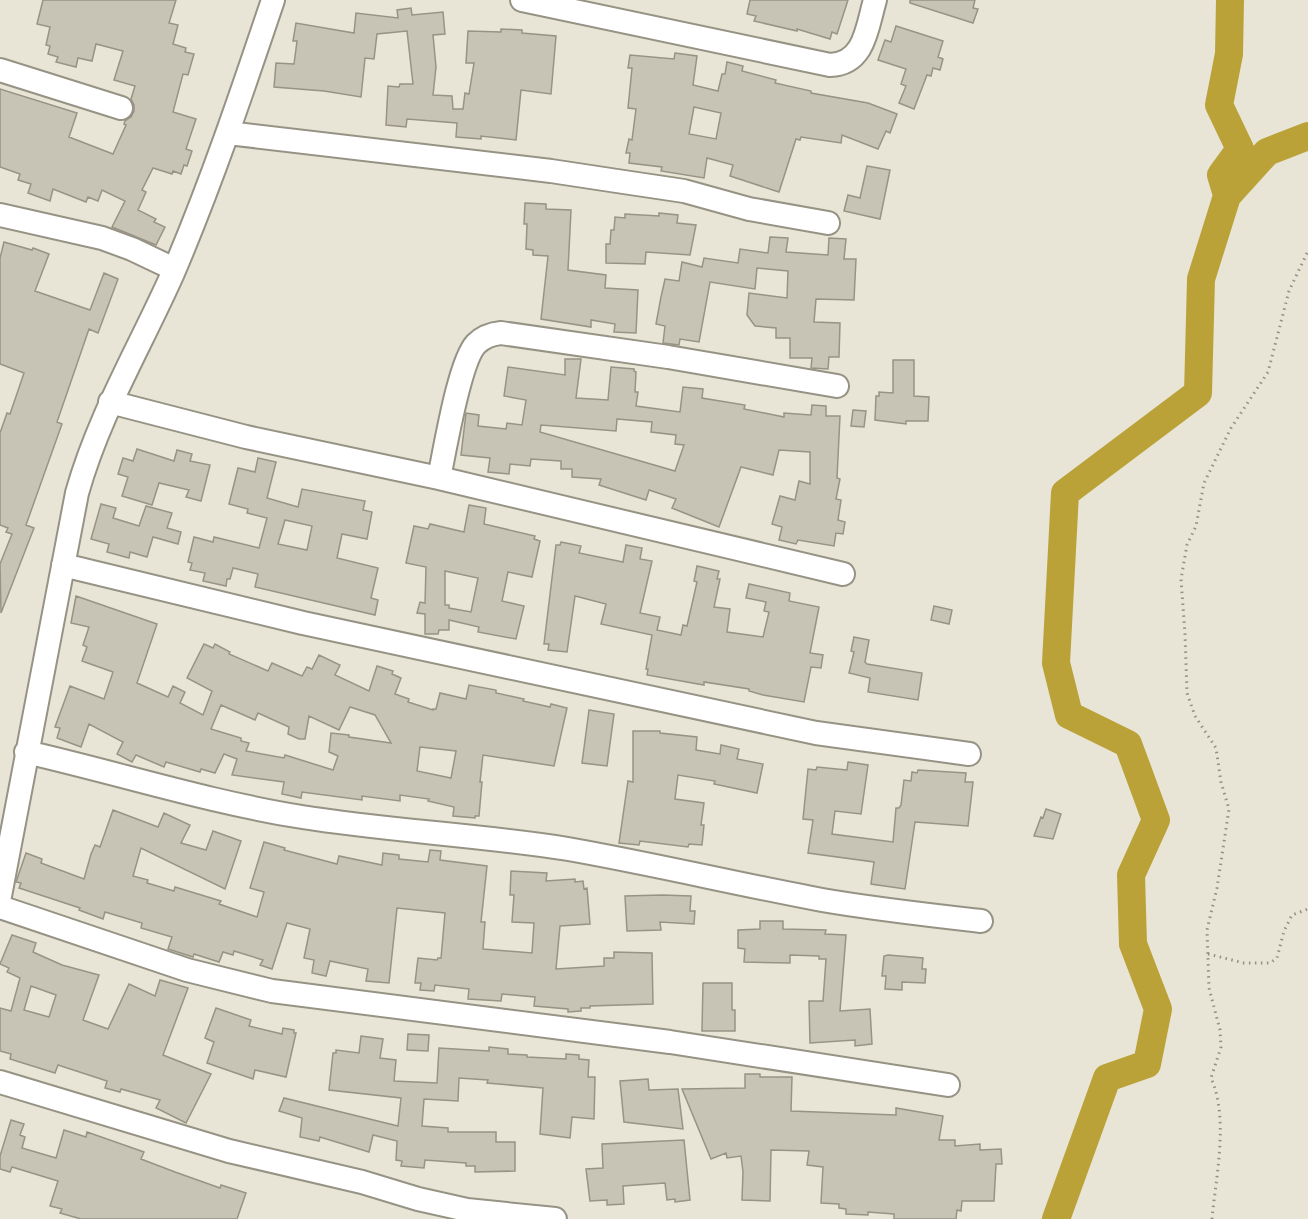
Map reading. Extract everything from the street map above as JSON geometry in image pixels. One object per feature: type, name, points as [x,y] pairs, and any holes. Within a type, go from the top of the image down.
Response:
[{"type":"street","points":[[0,896],[26,752],[84,469],[110,402],[174,269],[228,133],[273,0]]},
{"type":"street","points":[[522,0],[830,65],[839,64],[856,55],[875,0]]},
{"type":"street","points":[[0,70],[121,108]]},
{"type":"street","points":[[228,133],[551,171],[684,191],[749,209],[828,223]]},
{"type":"street","points":[[0,215],[102,238],[174,269]]},
{"type":"street","points":[[439,478],[456,398],[466,364],[476,344],[490,334],[501,333],[668,357],[837,386]]},
{"type":"street","points":[[110,402],[246,437],[439,478],[843,574]]},
{"type":"street","points":[[63,565],[303,623],[816,733],[969,754]]},
{"type":"street","points":[[26,752],[216,800],[300,817],[401,831],[549,847],[822,900],[981,921]]},
{"type":"street","points":[[0,907],[187,970],[272,991],[670,1042],[948,1085]]},
{"type":"street","points":[[0,1082],[229,1151],[362,1182],[418,1199],[466,1210],[555,1219]]},
{"type":"path","points":[[1212,1219],[1221,1128],[1216,1090],[1211,1078],[1221,1047],[1220,1030],[1209,988],[1207,930],[1217,888],[1229,809],[1221,782],[1216,748],[1195,716],[1187,693],[1180,579],[1187,545],[1196,526],[1204,483],[1231,428],[1268,372],[1289,291],[1308,251]]},
{"type":"path","points":[[1208,954],[1244,963],[1270,963],[1277,958],[1284,931],[1292,915],[1308,909]]},
{"type":"building","points":[[43,0],[176,0],[169,23],[178,25],[173,44],[186,48],[185,52],[194,54],[188,75],[183,74],[173,112],[196,119],[186,149],[192,151],[187,166],[184,165],[181,174],[173,171],[172,174],[153,168],[142,190],[146,192],[138,210],[156,219],[154,222],[165,227],[156,245],[112,227],[125,201],[102,190],[98,201],[88,197],[86,202],[53,189],[50,201],[28,193],[31,184],[18,180],[20,174],[0,167],[0,89],[77,113],[69,137],[113,154],[126,125],[125,121],[134,111],[131,99],[135,86],[114,80],[123,51],[96,44],[92,61],[78,58],[76,67],[56,62],[58,57],[48,54],[50,46],[46,45],[50,27],[37,24]]},
{"type":"building","points":[[750,0],[848,0],[837,34],[832,32],[830,39],[797,29],[797,31],[754,21],[756,16],[747,14]]},
{"type":"building","points":[[910,0],[975,0],[973,8],[978,9],[973,23],[910,3]]},
{"type":"building","points":[[411,8],[412,15],[443,12],[445,34],[433,35],[436,67],[433,95],[452,96],[453,109],[463,109],[465,93],[469,94],[474,63],[466,63],[468,31],[522,30],[522,33],[556,36],[551,94],[521,90],[516,140],[481,136],[481,139],[456,137],[457,123],[407,119],[406,127],[386,125],[388,86],[399,87],[400,84],[413,84],[407,31],[377,34],[374,59],[365,58],[361,97],[274,87],[276,63],[294,64],[297,41],[293,41],[296,23],[354,33],[356,13],[398,18],[397,10]]},
{"type":"building","points":[[896,26],[943,41],[938,57],[943,59],[940,70],[933,68],[931,76],[927,75],[914,109],[899,103],[906,86],[901,84],[906,69],[878,60],[885,40],[891,42]]},
{"type":"building","points":[[675,53],[697,56],[693,85],[718,91],[727,62],[743,66],[742,71],[776,80],[775,83],[811,91],[811,93],[868,103],[897,114],[890,133],[886,131],[878,149],[842,135],[841,143],[801,137],[800,140],[796,139],[779,192],[730,176],[733,165],[707,158],[704,178],[661,171],[662,167],[629,163],[630,153],[626,153],[629,139],[632,140],[636,109],[628,108],[632,68],[628,68],[630,55],[674,59]],"holes":[[[694,107],[721,113],[716,139],[689,134]]]},
{"type":"building","points":[[867,166],[890,170],[880,219],[844,211],[848,195],[860,198]]},
{"type":"building","points":[[525,203],[546,204],[546,209],[571,210],[568,270],[606,275],[605,288],[638,290],[636,333],[614,332],[615,324],[591,320],[591,327],[541,319],[548,256],[533,255],[533,250],[526,249]]},
{"type":"building","points":[[659,213],[678,215],[677,223],[696,225],[690,255],[646,252],[645,264],[606,263],[606,244],[610,244],[615,217],[625,218],[625,214],[659,216]]},
{"type":"building","points":[[770,237],[788,238],[786,252],[828,255],[829,238],[846,239],[844,259],[856,259],[854,300],[816,299],[814,322],[840,323],[839,357],[829,357],[828,369],[811,368],[812,358],[790,358],[790,338],[776,338],[776,328],[755,326],[747,315],[749,293],[787,298],[788,271],[757,268],[755,289],[710,282],[699,342],[680,339],[679,345],[663,343],[665,326],[656,324],[665,279],[679,281],[682,262],[702,267],[704,258],[738,263],[740,249],[768,253]]},
{"type":"building","points":[[4,242],[49,254],[35,291],[90,310],[104,273],[118,279],[98,333],[89,329],[57,422],[62,424],[26,525],[34,528],[1,613],[0,564],[12,534],[6,532],[8,528],[0,525],[0,433],[7,413],[10,414],[24,373],[0,364],[0,258]]},
{"type":"building","points":[[565,359],[581,359],[576,398],[608,400],[611,367],[634,369],[636,372],[635,392],[638,392],[636,406],[680,412],[683,387],[703,389],[702,398],[745,405],[744,409],[784,417],[784,413],[811,415],[812,405],[826,406],[826,416],[840,416],[837,478],[840,479],[836,499],[841,500],[838,520],[845,522],[843,534],[836,533],[834,546],[798,540],[796,544],[779,540],[782,527],[772,524],[780,496],[795,500],[799,481],[810,484],[810,452],[779,450],[773,475],[741,467],[719,527],[672,508],[676,499],[649,490],[646,500],[599,485],[601,479],[572,477],[572,469],[561,469],[561,461],[531,459],[530,466],[510,464],[509,474],[488,472],[490,458],[461,455],[466,413],[479,415],[478,426],[506,429],[507,423],[522,425],[526,400],[504,396],[508,367],[565,375]],"holes":[[[617,419],[652,422],[651,432],[676,435],[675,444],[684,445],[675,471],[540,432],[541,425],[616,431]]]},
{"type":"building","points":[[893,360],[914,360],[914,396],[929,397],[928,421],[906,421],[906,424],[875,420],[876,396],[879,396],[879,392],[893,393]]},
{"type":"building","points":[[853,410],[866,411],[864,427],[851,426]]},
{"type":"building","points":[[137,449],[174,461],[177,450],[192,454],[190,461],[210,465],[201,501],[186,497],[189,490],[159,483],[152,505],[122,496],[128,477],[118,474],[123,458],[133,461]]},
{"type":"building","points":[[258,458],[276,462],[267,498],[298,507],[302,489],[365,501],[363,510],[372,512],[367,539],[342,534],[337,558],[378,568],[371,598],[378,600],[375,615],[255,587],[258,574],[233,568],[226,586],[203,581],[205,573],[190,570],[192,563],[188,562],[194,537],[213,542],[214,537],[259,548],[267,518],[247,513],[248,509],[229,504],[238,468],[255,472]],"holes":[[[285,520],[312,526],[307,550],[278,544]]]},
{"type":"building","points":[[101,504],[116,508],[113,518],[139,526],[146,506],[172,513],[167,528],[181,532],[178,544],[153,537],[147,557],[130,552],[129,558],[107,552],[109,544],[91,539]]},
{"type":"building","points":[[469,505],[486,508],[484,524],[535,536],[534,539],[540,541],[532,577],[508,572],[502,601],[524,606],[516,639],[478,632],[479,627],[449,620],[449,630],[439,630],[438,634],[425,634],[425,614],[417,613],[420,602],[425,603],[426,567],[406,563],[414,526],[428,529],[430,524],[464,532]],"holes":[[[445,571],[478,578],[471,612],[449,608],[449,605],[445,605]]]},
{"type":"building","points":[[561,542],[581,546],[579,553],[623,562],[626,545],[642,548],[640,559],[652,561],[640,613],[660,617],[657,630],[681,635],[683,625],[687,626],[697,582],[694,581],[697,566],[719,571],[717,579],[720,579],[714,607],[730,609],[727,632],[763,637],[769,612],[764,611],[766,602],[746,598],[749,584],[790,593],[789,601],[819,607],[810,653],[823,655],[821,668],[811,667],[804,702],[763,695],[749,691],[749,689],[704,682],[704,685],[647,675],[652,635],[601,624],[606,604],[575,596],[567,652],[548,650],[549,644],[544,644],[556,545],[560,545]]},
{"type":"building","points":[[76,596],[157,624],[137,683],[168,697],[173,686],[185,692],[180,703],[203,715],[212,691],[187,678],[204,644],[213,648],[215,644],[230,652],[229,654],[268,671],[272,663],[302,676],[307,667],[312,669],[319,655],[340,665],[335,675],[369,691],[377,666],[393,671],[392,674],[401,678],[395,694],[409,699],[408,702],[433,710],[436,709],[440,693],[466,699],[469,685],[496,690],[496,693],[524,699],[523,701],[567,708],[554,766],[483,755],[479,816],[475,818],[453,816],[454,807],[428,801],[429,799],[400,795],[400,801],[362,796],[362,800],[302,792],[301,798],[282,794],[284,782],[232,775],[237,759],[224,754],[215,773],[201,769],[200,772],[166,762],[164,767],[136,755],[132,762],[117,754],[123,742],[89,724],[81,747],[57,738],[60,728],[55,727],[70,686],[104,699],[113,672],[82,661],[87,647],[83,645],[89,627],[71,623]],"holes":[[[221,705],[255,720],[258,713],[289,727],[288,734],[299,739],[305,739],[309,716],[339,730],[350,707],[375,715],[391,743],[331,733],[329,752],[338,756],[333,770],[285,755],[284,758],[246,751],[249,743],[241,741],[241,738],[211,729]],[[420,747],[456,751],[451,778],[417,771]]]},
{"type":"building","points":[[934,606],[952,610],[949,624],[931,620]]},
{"type":"building","points":[[854,637],[869,640],[865,662],[867,664],[922,673],[918,700],[868,692],[870,678],[849,673],[854,652],[851,651]]},
{"type":"building","points":[[589,710],[614,714],[607,766],[582,763]]},
{"type":"building","points":[[633,731],[660,731],[660,733],[697,737],[696,750],[720,754],[721,745],[739,749],[737,759],[763,764],[757,793],[714,784],[715,781],[678,775],[675,799],[704,803],[701,825],[704,825],[702,845],[689,844],[688,847],[640,841],[639,845],[619,843],[628,781],[633,782]]},
{"type":"building","points":[[848,762],[868,765],[861,814],[835,811],[832,834],[893,842],[896,808],[901,805],[904,780],[911,781],[912,772],[917,773],[918,770],[966,773],[965,782],[973,782],[968,826],[915,822],[905,889],[871,884],[874,862],[808,853],[813,820],[803,819],[808,769],[816,770],[817,767],[847,770]]},
{"type":"building","points":[[1046,809],[1061,814],[1053,839],[1034,836]]},
{"type":"building","points":[[113,810],[158,827],[164,813],[190,825],[181,843],[206,850],[213,831],[241,841],[225,889],[141,848],[133,876],[174,891],[175,887],[221,901],[219,904],[257,917],[264,892],[250,888],[264,842],[285,848],[284,850],[337,864],[339,856],[382,865],[383,853],[399,855],[399,859],[428,862],[430,850],[441,851],[440,860],[487,866],[481,922],[485,922],[483,949],[532,953],[534,923],[512,922],[514,895],[510,895],[511,871],[547,873],[546,881],[575,879],[575,882],[583,881],[584,889],[587,888],[590,924],[560,926],[556,969],[604,966],[604,958],[614,958],[614,952],[652,953],[653,1004],[590,1006],[590,1008],[581,1008],[581,1011],[568,1012],[568,1009],[534,1006],[535,997],[502,994],[501,1001],[468,999],[469,989],[435,985],[434,991],[420,990],[421,983],[415,983],[418,958],[437,960],[441,958],[445,913],[397,908],[389,983],[366,981],[368,969],[330,961],[326,976],[312,973],[314,960],[304,958],[310,929],[287,923],[272,969],[260,965],[263,960],[234,951],[233,955],[223,952],[219,962],[168,949],[172,937],[141,928],[142,923],[105,912],[103,919],[79,910],[80,908],[19,888],[21,883],[16,882],[26,853],[42,859],[41,863],[84,879],[91,854],[95,845],[100,847]]},
{"type":"building","points":[[625,896],[691,896],[690,911],[695,911],[694,924],[660,922],[661,930],[627,931]]},
{"type":"building","points":[[760,921],[783,921],[783,929],[826,930],[825,934],[846,935],[840,1011],[870,1009],[872,1044],[855,1046],[855,1040],[810,1043],[809,1001],[823,1001],[826,959],[819,959],[819,956],[790,955],[790,963],[744,962],[745,949],[738,948],[738,930],[760,929]]},
{"type":"building","points":[[12,935],[36,943],[33,952],[62,965],[99,975],[83,1020],[108,1029],[129,984],[155,996],[160,980],[188,988],[163,1055],[211,1074],[186,1123],[156,1108],[160,1100],[121,1089],[120,1092],[105,1088],[107,1081],[58,1065],[55,1073],[10,1059],[11,1054],[0,1051],[0,1008],[11,1011],[20,978],[7,972],[9,968],[0,964]],"holes":[[[31,986],[56,995],[49,1017],[24,1010]]]},
{"type":"building","points":[[884,956],[923,958],[922,969],[926,969],[925,983],[902,982],[902,990],[885,989],[886,976],[882,976]]},
{"type":"building","points":[[703,983],[732,983],[735,1031],[702,1031]]},
{"type":"building","points":[[216,1008],[251,1020],[249,1026],[282,1034],[283,1028],[294,1030],[296,1033],[286,1077],[255,1070],[253,1079],[207,1063],[214,1042],[205,1038]]},
{"type":"building","points":[[408,1034],[429,1035],[428,1051],[407,1050]]},
{"type":"building","points":[[361,1036],[383,1039],[380,1058],[396,1060],[394,1081],[437,1083],[439,1048],[489,1051],[489,1047],[508,1049],[508,1054],[527,1055],[527,1057],[566,1059],[566,1054],[579,1055],[579,1059],[589,1060],[588,1077],[595,1077],[594,1119],[572,1117],[570,1138],[540,1134],[543,1088],[459,1078],[458,1101],[424,1099],[422,1126],[448,1128],[448,1132],[496,1132],[496,1142],[515,1142],[515,1171],[475,1172],[475,1166],[466,1166],[466,1163],[425,1160],[424,1168],[401,1166],[402,1161],[396,1160],[397,1141],[373,1135],[369,1152],[320,1137],[319,1141],[300,1137],[302,1118],[279,1111],[284,1098],[398,1126],[401,1098],[329,1090],[333,1053],[336,1053],[336,1050],[359,1053]]},
{"type":"building","points":[[745,1074],[760,1074],[760,1077],[792,1077],[791,1111],[896,1115],[896,1108],[943,1116],[939,1140],[955,1140],[955,1146],[980,1144],[980,1150],[1001,1149],[1002,1164],[996,1164],[994,1201],[962,1201],[961,1211],[957,1210],[956,1219],[894,1219],[894,1214],[868,1212],[868,1215],[846,1214],[846,1209],[839,1208],[839,1204],[821,1203],[823,1167],[807,1165],[809,1151],[771,1150],[770,1201],[742,1200],[741,1156],[727,1158],[726,1153],[711,1159],[682,1089],[745,1088]]},
{"type":"building","points":[[648,1079],[649,1090],[678,1089],[683,1129],[624,1122],[620,1081]]},
{"type":"building","points":[[11,1120],[24,1124],[20,1135],[25,1137],[22,1148],[56,1158],[64,1130],[86,1137],[87,1132],[144,1152],[141,1159],[220,1188],[221,1185],[246,1193],[237,1219],[81,1219],[60,1213],[62,1209],[50,1206],[58,1181],[12,1167],[10,1172],[0,1169],[0,1156]]},
{"type":"building","points":[[684,1140],[690,1200],[675,1202],[675,1199],[667,1200],[665,1183],[623,1186],[624,1204],[607,1205],[607,1200],[590,1201],[586,1169],[603,1168],[602,1144]]},
{"type":"waterway","points":[[1227,195],[1221,175],[1240,149],[1219,105],[1229,54],[1230,0]]},
{"type":"waterway","points":[[1056,1219],[1107,1078],[1147,1064],[1158,1009],[1133,944],[1131,875],[1156,820],[1128,744],[1069,715],[1056,663],[1065,493],[1198,393],[1201,279],[1227,196],[1267,152],[1308,136]]}]
